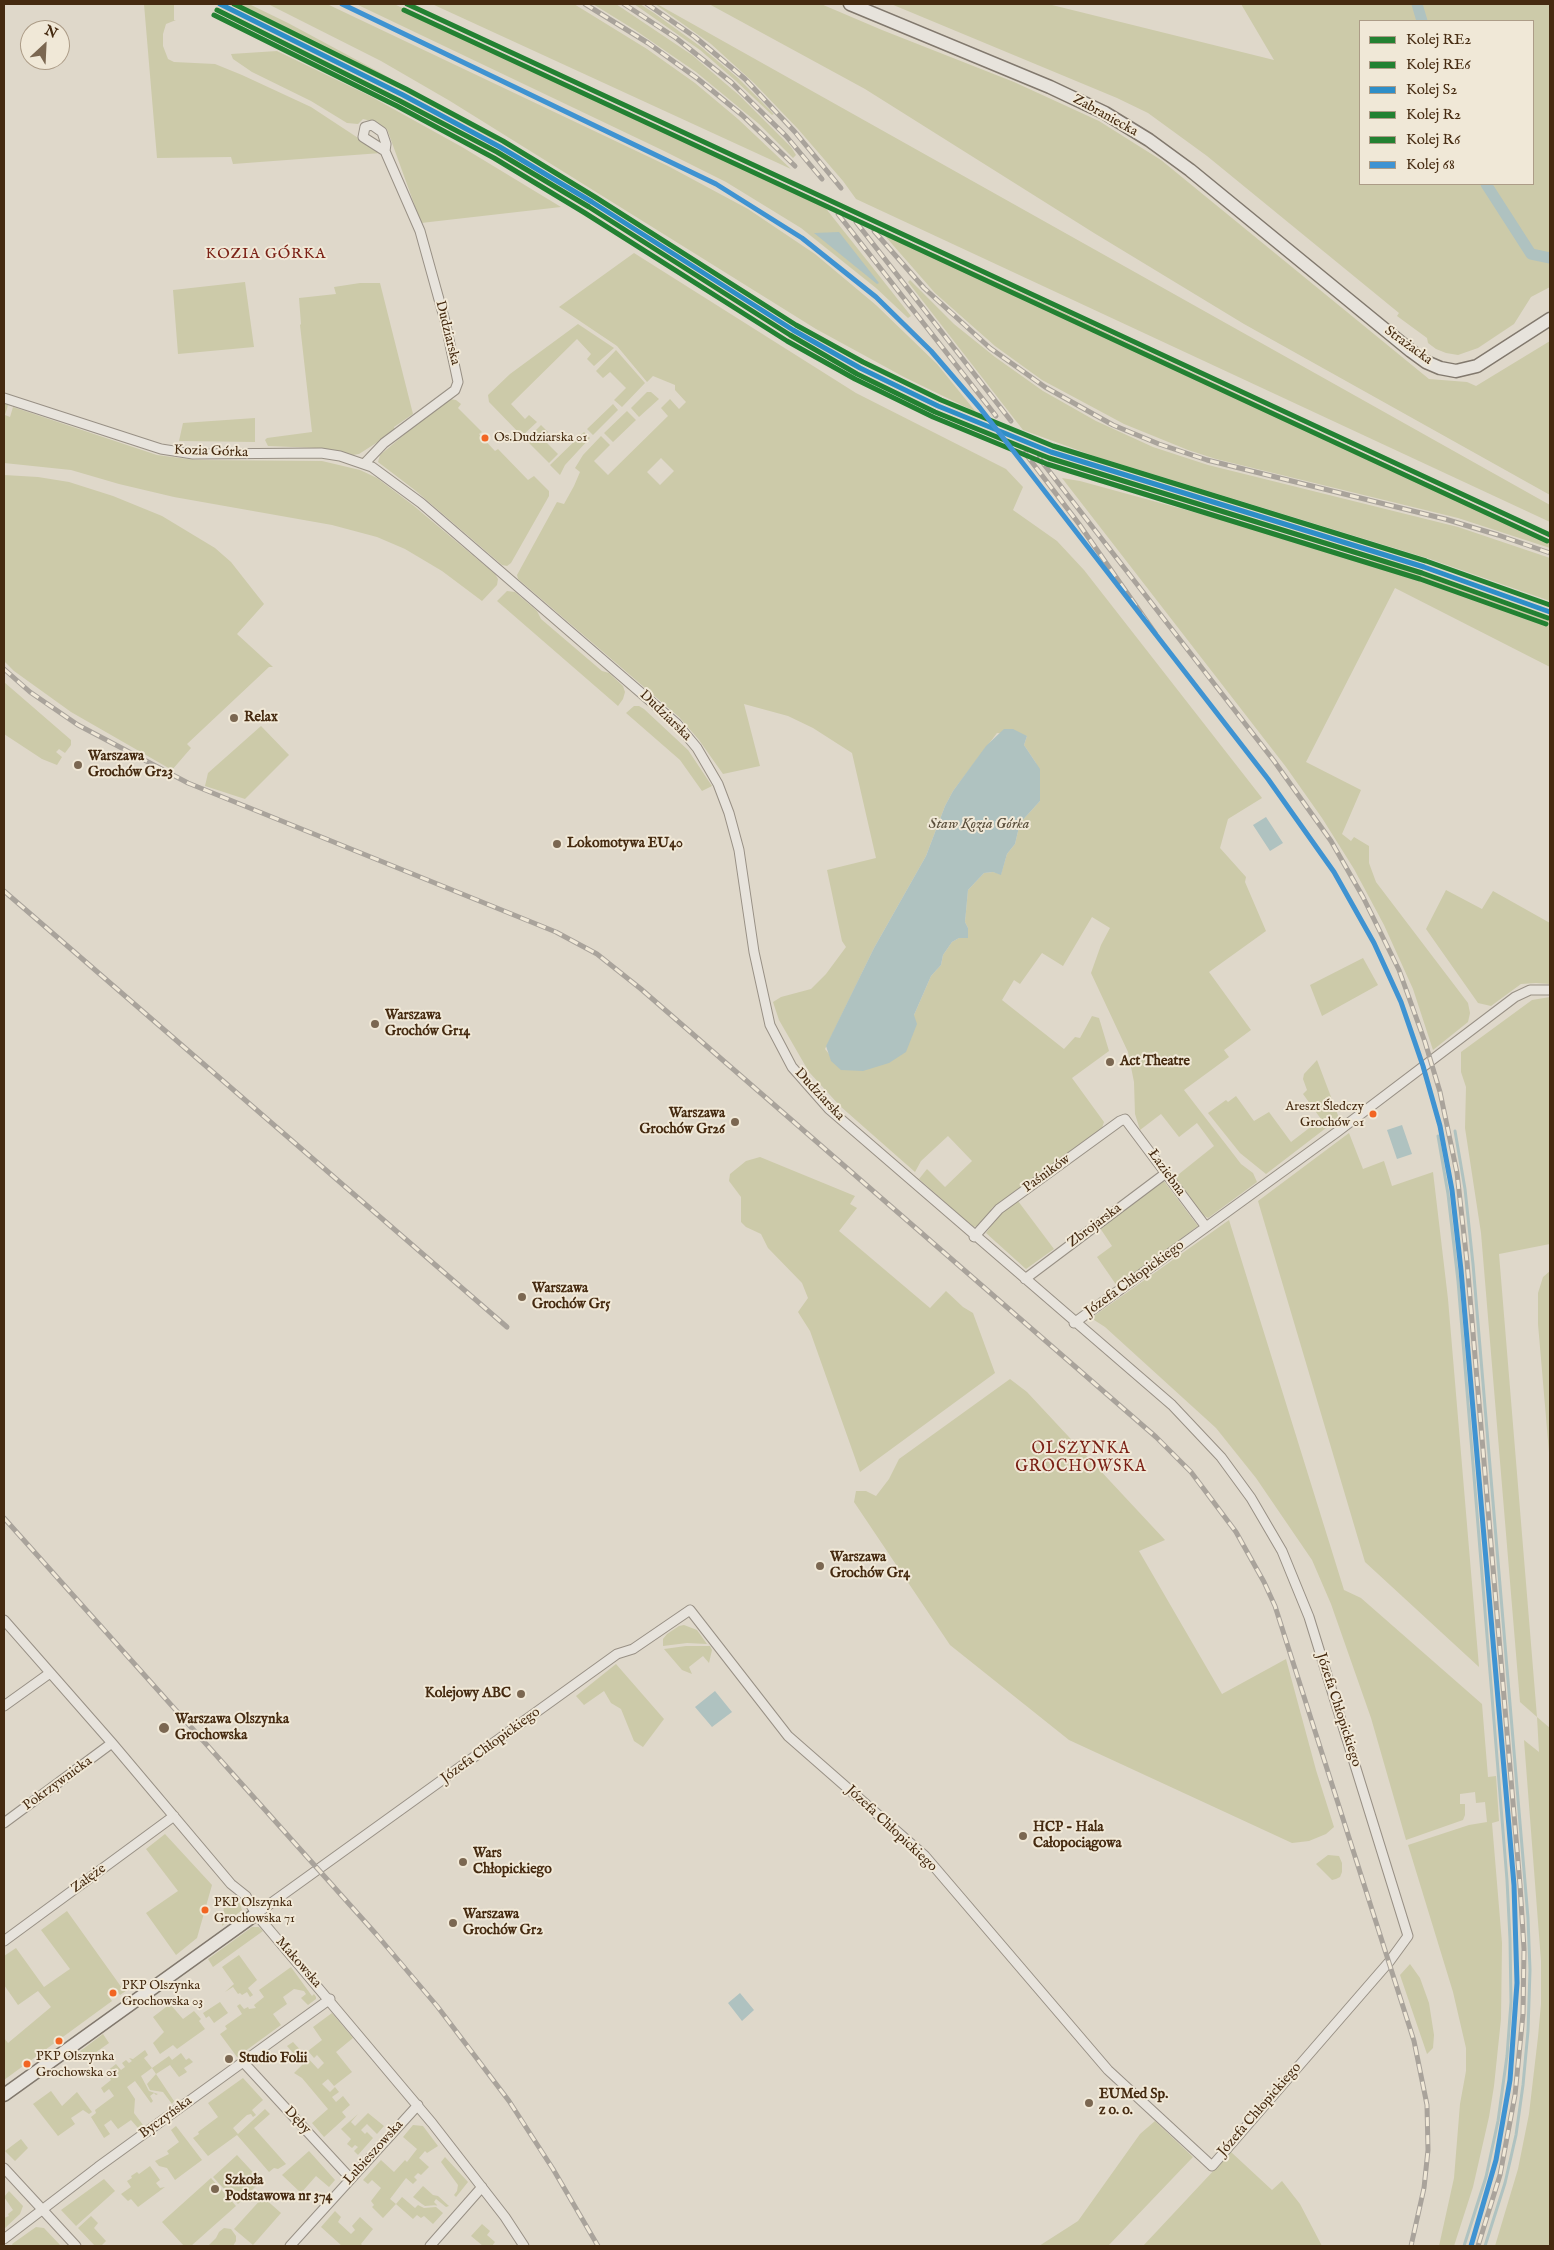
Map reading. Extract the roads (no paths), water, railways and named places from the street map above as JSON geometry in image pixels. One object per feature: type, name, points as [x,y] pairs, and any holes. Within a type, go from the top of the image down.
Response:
[{"type":"main road","name":"Zabraniecka","points":[[850,4],[1050,87],[1105,113],[1149,140],[1190,170],[1327,282]]},
{"type":"main road","name":"Strażacka","points":[[1327,282],[1426,362],[1440,368],[1456,371],[1477,366],[1550,319]]},
{"type":"main road","name":"Józefa Chłopickiego","points":[[4,2096],[256,1914]]},
{"type":"street","name":"Dudziarska","points":[[385,151],[420,231],[445,320],[458,382],[455,390],[384,443],[364,464],[394,482],[421,503],[677,724],[697,748],[720,788],[732,821],[739,850],[754,952],[770,1024],[788,1059],[807,1086],[828,1109],[1074,1323]]},
{"type":"street","name":"Kozia Górka","points":[[4,398],[161,449],[193,454],[321,454],[364,464]]},
{"type":"street","name":"Józefa Chłopickiego","points":[[256,1914],[616,1654],[633,1649],[690,1610],[788,1736],[925,1856],[1108,2070],[1212,2166],[1389,1962],[1406,1941],[1408,1933],[1309,1617],[1282,1551],[1251,1498],[1221,1457],[1172,1405],[1094,1337],[1074,1323],[1337,1132],[1515,997],[1530,990],[1550,990]]},
{"type":"street","name":"Paśników","points":[[974,1236],[999,1209],[1120,1121],[1127,1119]]},
{"type":"street","name":"Łaziebna","points":[[1127,1119],[1206,1227]]},
{"type":"street","name":"Zbrojarska","points":[[1025,1279],[1166,1173]]},
{"type":"street","name":"Makowska","points":[[4,1620],[232,1884],[246,1896],[256,1914],[418,2105],[505,2217],[521,2245]]},
{"type":"street","points":[[4,1706],[50,1673]]},
{"type":"street","name":"Pokrzywnicka","points":[[4,1823],[112,1743]]},
{"type":"street","name":"Załęże","points":[[4,1941],[174,1816]]},
{"type":"street","name":"Byczyńska","points":[[4,2239],[98,2167],[330,1999]]},
{"type":"street","name":"Dęby","points":[[244,2062],[350,2179]]},
{"type":"street","name":"Lubieszowska","points":[[290,2246],[418,2105]]},
{"type":"street","points":[[4,2168],[76,2246]]},
{"type":"street","points":[[430,2246],[482,2187]]},
{"type":"water","points":[[839,232],[879,283],[877,284],[814,233]]},
{"type":"water","name":"Staw Kozia Górka","points":[[1004,729],[1013,729],[1027,736],[1024,745],[1040,769],[1040,801],[1020,823],[1015,844],[1007,854],[1001,875],[993,872],[984,873],[968,890],[965,922],[968,928],[968,938],[959,938],[952,942],[943,955],[941,965],[931,976],[914,1015],[917,1024],[906,1052],[889,1063],[863,1071],[841,1070],[831,1061],[826,1046],[874,948],[926,856],[945,806],[953,791],[986,746]]},
{"type":"water","points":[[1266,817],[1283,843],[1270,851],[1253,825]]},
{"type":"water","points":[[1402,1125],[1412,1154],[1397,1159],[1387,1130]]},
{"type":"water","points":[[715,1691],[732,1712],[712,1727],[695,1707]]},
{"type":"water","points":[[740,1993],[754,2010],[742,2021],[728,2003]]},
{"type":"waterway","points":[[1417,4],[1422,20]]},
{"type":"waterway","points":[[1487,185],[1531,254],[1550,258]]},
{"type":"waterway","points":[[1455,1131],[1465,1189],[1473,1264],[1528,1918],[1530,1970],[1528,2031],[1516,2135],[1505,2183],[1485,2246]]},
{"type":"waterway","points":[[1438,1136],[1448,1194],[1458,1281],[1507,1880],[1510,1939],[1511,2002],[1507,2056],[1498,2121],[1486,2177],[1464,2246]]},
{"type":"railway","points":[[585,4],[648,43],[698,79],[742,115],[795,166]]},
{"type":"railway","points":[[624,4],[676,38],[731,82],[786,136],[822,179]]},
{"type":"railway","points":[[647,4],[695,37],[745,79],[795,132],[841,188]]},
{"type":"railway","points":[[838,214],[996,416]]},
{"type":"railway","points":[[856,222],[1011,421]]},
{"type":"railway","points":[[874,231],[924,288],[990,348],[1045,387],[1113,425],[1159,444],[1207,460],[1445,519],[1550,553]]},
{"type":"railway","points":[[1025,453],[1079,524],[1155,633]]},
{"type":"railway","points":[[1039,458],[1274,761],[1331,841],[1363,897],[1399,970],[1425,1042],[1440,1092],[1457,1173],[1467,1262],[1524,1949],[1523,2014],[1515,2095],[1500,2175],[1478,2246]]},
{"type":"railway","points":[[4,669],[30,692],[78,725],[188,783],[556,932],[597,954],[641,989],[1156,1437],[1191,1472],[1236,1532],[1275,1606],[1414,2041],[1427,2105],[1428,2150],[1424,2188],[1411,2246]]},
{"type":"railway","points":[[4,891],[507,1327]]},
{"type":"railway","points":[[4,1518],[376,1934],[437,2006],[509,2101],[553,2169],[598,2246]]},
{"type":"rail line","name":"S2","points":[[220,4],[403,95],[500,147],[592,202],[793,330],[860,368],[938,406],[1051,452],[1424,567],[1550,612]]},
{"type":"rail line","name":"R2","points":[[234,4],[406,89],[503,141],[595,197],[796,325],[863,362],[941,400],[1053,446],[1426,561],[1550,605]]},
{"type":"rail line","name":"68","points":[[342,4],[716,184],[802,238],[876,297],[931,351],[980,408],[1268,779],[1334,872],[1374,943],[1401,1002],[1423,1066],[1440,1126],[1452,1190],[1461,1270],[1514,1885],[1517,1983],[1510,2080],[1496,2160],[1471,2246]]},
{"type":"rail line","name":"RE2","points":[[407,4],[1550,535]]},
{"type":"rail line","name":"RE6","points":[[217,10],[400,101],[497,152],[589,207],[790,335],[857,374],[935,412],[1049,458],[1422,573],[1548,618]]},
{"type":"rail line","name":"RE6","points":[[404,10],[1547,541]]},
{"type":"rail line","name":"R6","points":[[214,15],[397,106],[494,158],[585,213],[787,341],[855,379],[933,417],[1047,464],[1420,579],[1546,624]]},
{"type":"place","name":"Os.Dudziarska 01","points":[[485,438]]},
{"type":"place","name":"Relax","points":[[234,718]]},
{"type":"place","name":"Warszawa Grochów Gr23","points":[[78,765]]},
{"type":"place","name":"Lokomotywa EU40","points":[[557,844]]},
{"type":"place","name":"Warszawa Grochów Gr14","points":[[375,1024]]},
{"type":"place","name":"Act Theatre","points":[[1110,1062]]},
{"type":"place","name":"Areszt Śledczy Grochów 01","points":[[1373,1114]]},
{"type":"place","name":"Warszawa Grochów Gr26","points":[[735,1122]]},
{"type":"place","name":"Warszawa Grochów Gr5","points":[[522,1297]]},
{"type":"place","name":"Warszawa Grochów Gr4","points":[[820,1566]]},
{"type":"place","name":"Kolejowy ABC","points":[[521,1694]]},
{"type":"place","name":"Warszawa Olszynka Grochowska","points":[[164,1728]]},
{"type":"place","name":"HCP - Hala Całopociągowa","points":[[1023,1836]]},
{"type":"place","name":"Wars Chłopickiego","points":[[463,1862]]},
{"type":"place","name":"PKP Olszynka Grochowska 71","points":[[205,1910]]},
{"type":"place","name":"Warszawa Grochów Gr2","points":[[453,1923]]},
{"type":"place","name":"PKP Olszynka Grochowska 03","points":[[113,1993]]},
{"type":"place","name":"Studio Folii","points":[[229,2059]]},
{"type":"place","name":"PKP Olszynka Grochowska 01","points":[[27,2064]]},
{"type":"place","name":"EUMed Sp. z o. o.","points":[[1089,2103]]},
{"type":"place","name":"Szkoła Podstawowa nr 374","points":[[215,2189]]},
{"type":"district","name":"KOZIA GÓRKA","points":[[266,255]]},
{"type":"district","name":"OLSZYNKA GROCHOWSKA","points":[[1081,1459]]}]
